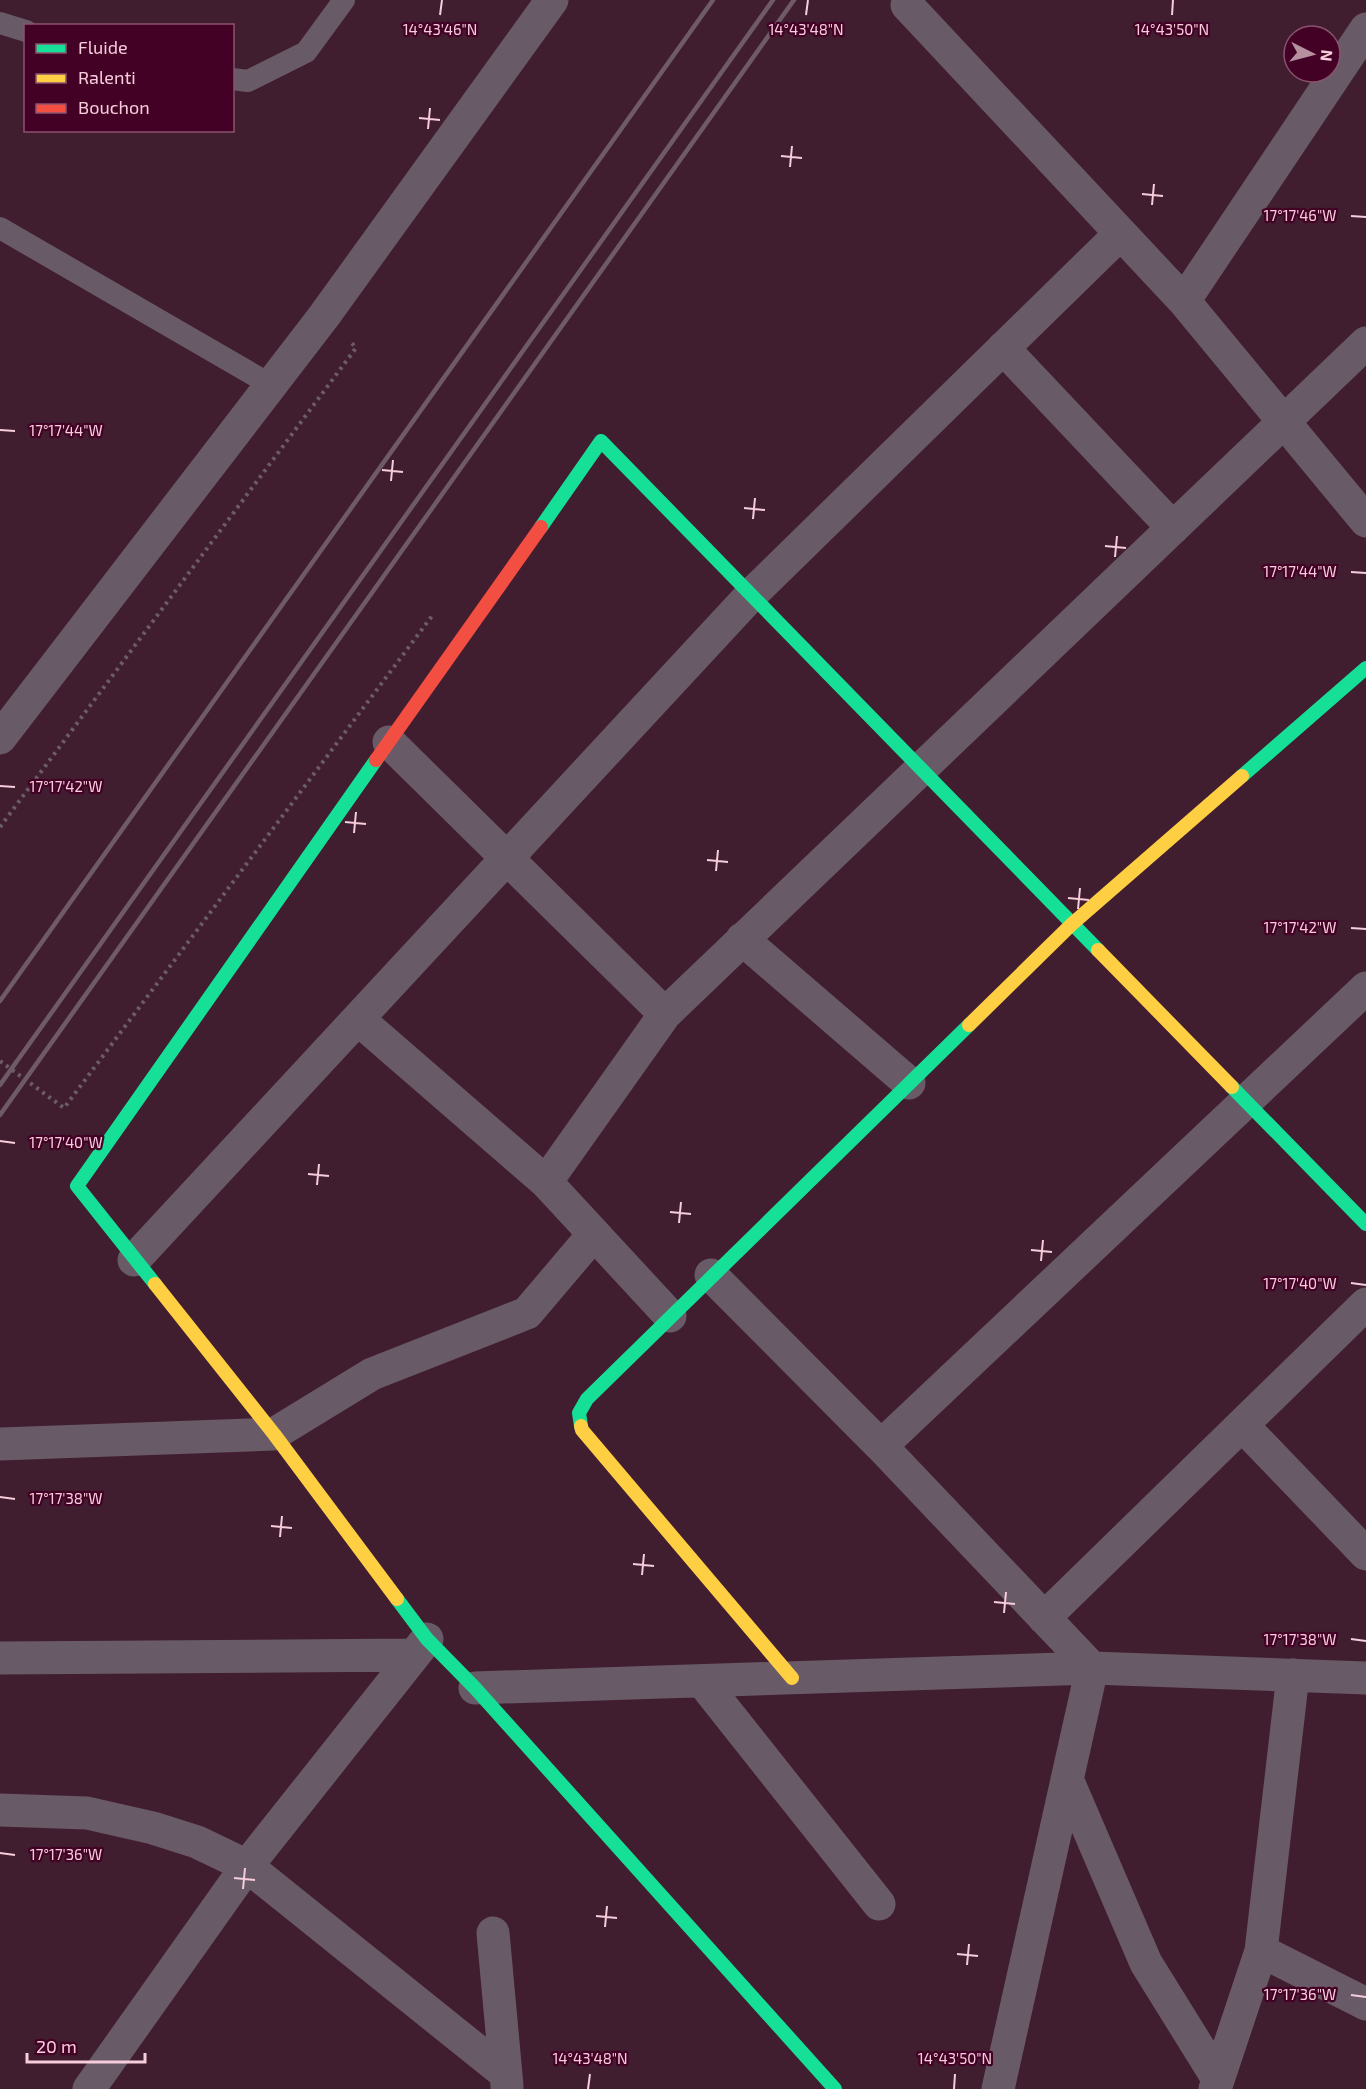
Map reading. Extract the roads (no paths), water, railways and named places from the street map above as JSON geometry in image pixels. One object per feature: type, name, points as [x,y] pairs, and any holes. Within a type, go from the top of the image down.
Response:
[{"type":"street","points":[[0,738],[324,316],[552,0]]},
{"type":"street","points":[[907,5],[1184,301],[1366,521]]},
{"type":"street","points":[[1184,301],[1366,29]]},
{"type":"street","points":[[134,1260],[751,595],[1120,234]]},
{"type":"street","points":[[546,1182],[665,1014],[1366,344]]},
{"type":"street","points":[[1003,348],[1173,528]]},
{"type":"street","points":[[835,2089],[475,1688],[420,1647],[274,1434],[77,1186],[601,441],[1366,1224]]},
{"type":"street","points":[[792,1678],[582,1430],[579,1413],[587,1399],[711,1275],[1072,924],[1366,668]]},
{"type":"street","points":[[389,742],[665,1014]]},
{"type":"street","points":[[742,939],[909,1083]]},
{"type":"street","points":[[881,1446],[1366,988]]},
{"type":"street","points":[[358,1018],[546,1182],[670,1316]]},
{"type":"street","points":[[0,1444],[274,1434],[372,1374],[527,1313],[594,1234]]},
{"type":"street","points":[[711,1275],[881,1446],[1092,1668]]},
{"type":"street","points":[[1044,1618],[1366,1304]]},
{"type":"street","points":[[1242,1425],[1366,1554]]},
{"type":"street","points":[[0,1658],[420,1647]]},
{"type":"street","points":[[89,2089],[248,1866],[420,1647]]},
{"type":"street","points":[[998,2089],[1092,1668]]},
{"type":"street","points":[[475,1688],[1092,1668],[1366,1678]]},
{"type":"street","points":[[1216,2084],[1261,1951],[1293,1675]]},
{"type":"street","points":[[702,1681],[879,1904]]},
{"type":"street","points":[[1067,1779],[1146,1963],[1216,2084]]},
{"type":"street","points":[[0,1810],[87,1813],[153,1828],[197,1842],[248,1866],[507,2082]]},
{"type":"street","points":[[493,1933],[507,2082]]},
{"type":"street","points":[[1261,1951],[1366,2004]]},
{"type":"lane","points":[[234,79],[248,81],[306,52],[344,0]]},
{"type":"lane","points":[[0,23],[24,30]]},
{"type":"lane","points":[[0,228],[271,385]]},
{"type":"railway","points":[[0,1001],[713,0]]},
{"type":"railway","points":[[0,1085],[773,0]]},
{"type":"railway","points":[[0,1115],[794,0]]}]
